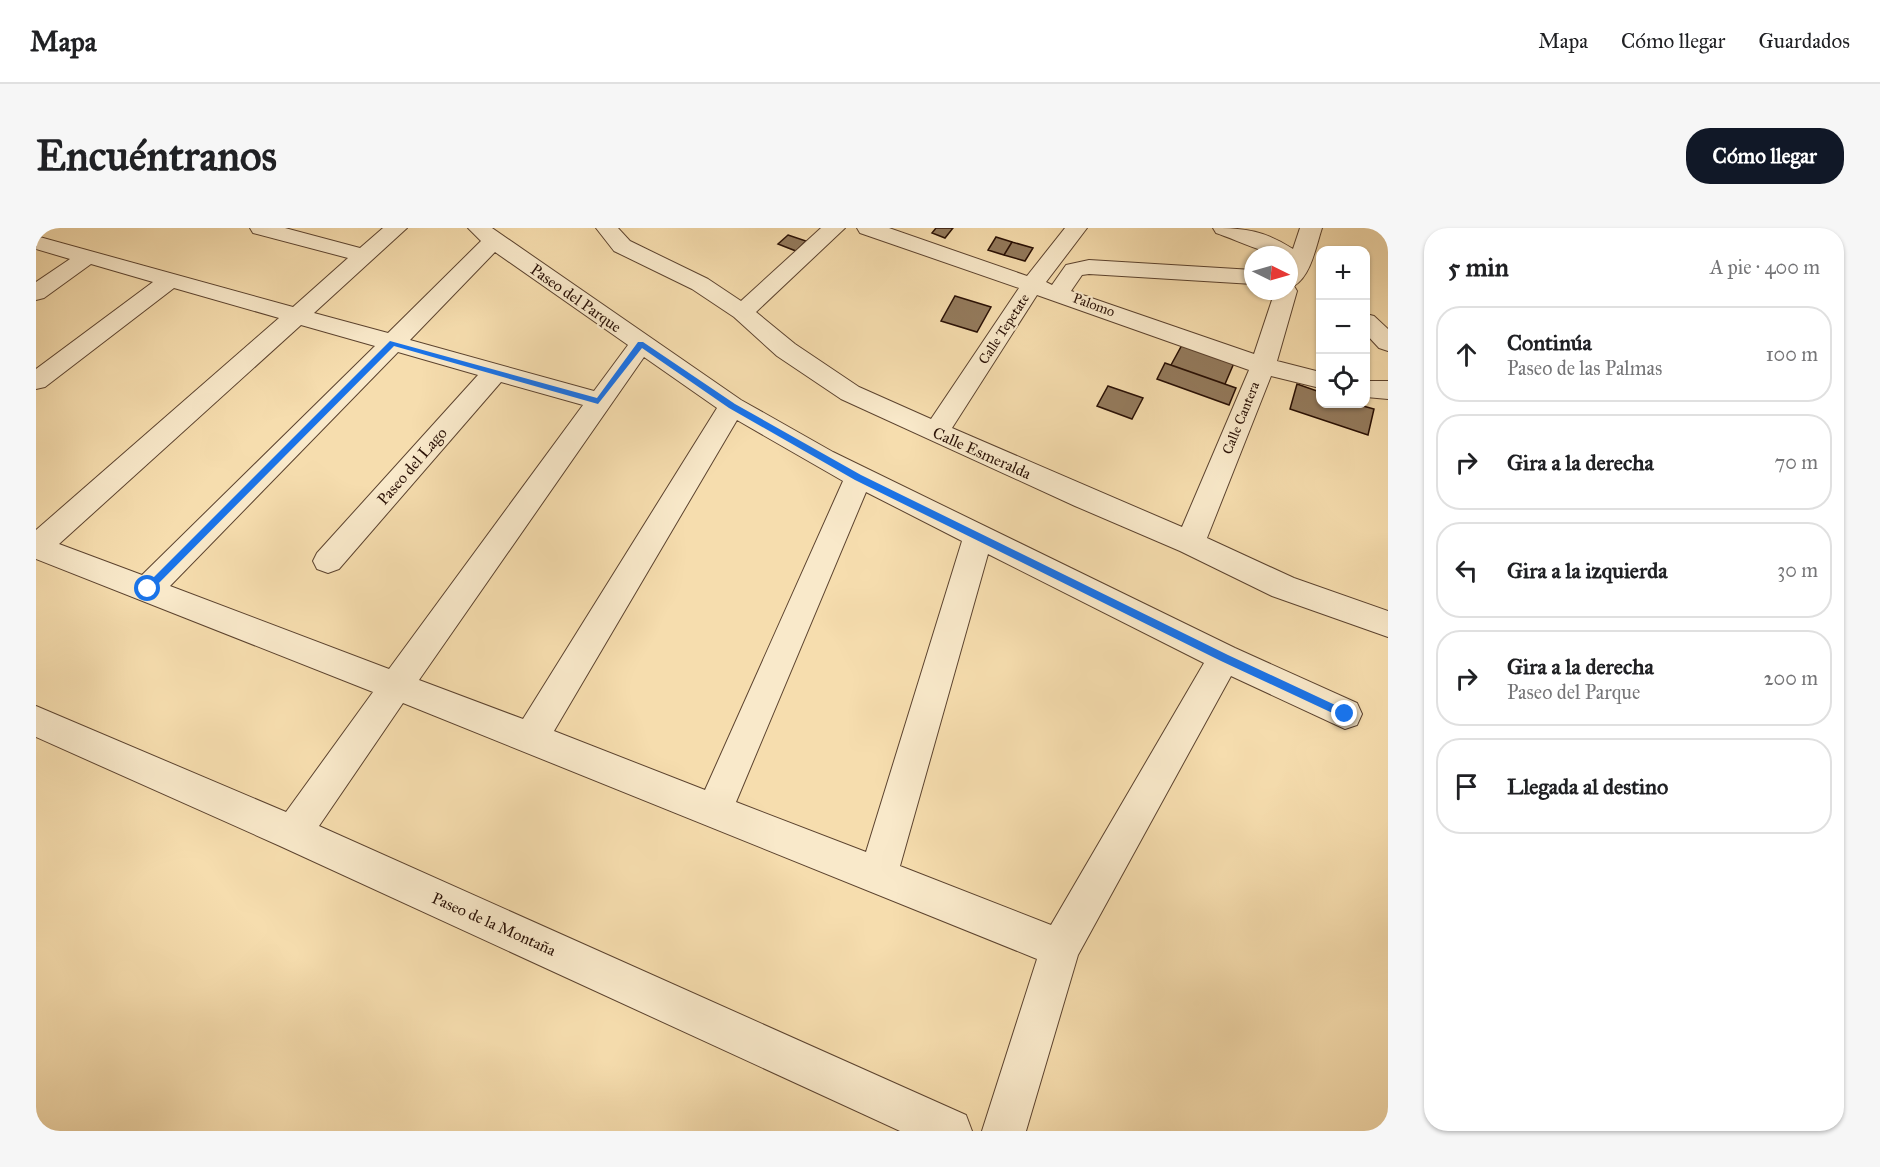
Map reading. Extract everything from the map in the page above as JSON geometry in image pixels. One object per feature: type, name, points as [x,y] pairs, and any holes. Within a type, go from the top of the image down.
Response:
[{"type":"street","points":[[261,228],[364,256]]},
{"type":"street","points":[[396,228],[36,547],[531,738],[1060,948]]},
{"type":"street","name":"Calle Esmeralda","points":[[607,228],[621,246],[699,284],[742,312],[786,350],[850,393],[1190,543],[1283,587],[1388,624]]},
{"type":"street","points":[[742,312],[834,228]]},
{"type":"street","name":"Palomo","points":[[868,228],[1263,366],[1316,379]]},
{"type":"street","name":"Calle Tepetate","points":[[936,432],[1033,284],[1076,228]]},
{"type":"street","points":[[1224,228],[1272,246]]},
{"type":"street","points":[[1298,260],[1311,228]]},
{"type":"street","points":[[148,589],[392,343],[486,234]]},
{"type":"street","name":"Paseo del Parque","points":[[486,234],[732,406],[858,478],[1224,658],[1345,714]]},
{"type":"street","points":[[36,242],[598,401]]},
{"type":"street","points":[[36,293],[88,256]]},
{"type":"street","points":[[1058,293],[1074,270],[1089,267],[1244,276]]},
{"type":"street","points":[[36,381],[171,280]]},
{"type":"street","name":"Calle Cantera","points":[[1190,543],[1263,366],[1283,300]]},
{"type":"street","points":[[1370,326],[1388,343]]},
{"type":"street","points":[[293,833],[598,401],[641,344]]},
{"type":"street","name":"Paseo del Lago","points":[[328,561],[495,372]]},
{"type":"street","points":[[1370,389],[1388,390]]},
{"type":"street","points":[[531,738],[732,406]]},
{"type":"street","points":[[714,811],[858,478]]},
{"type":"street","points":[[878,875],[978,536]]},
{"type":"street","points":[[1004,1131],[1060,948],[1224,658]]},
{"type":"street","name":"Paseo de la Montaña","points":[[36,721],[293,833],[950,1131]]},
{"type":"building","points":[[936,228],[953,228],[945,238],[932,233]]},
{"type":"building","points":[[788,235],[806,241],[796,251],[778,244]]},
{"type":"building","points":[[996,237],[1012,242],[1004,255],[988,250]]},
{"type":"building","points":[[1012,242],[1033,248],[1025,261],[1004,255]]},
{"type":"building","points":[[955,296],[991,307],[977,332],[941,321]]},
{"type":"building","points":[[1182,345],[1234,363],[1225,384],[1171,365]]},
{"type":"building","points":[[1165,363],[1236,388],[1229,405],[1157,379]]},
{"type":"building","points":[[1297,384],[1316,391],[1316,408],[1374,409],[1368,435],[1290,409]]},
{"type":"building","points":[[1108,386],[1143,398],[1132,419],[1097,406]]},
{"type":"route","points":[[148,589],[392,343],[598,401],[641,344],[732,406],[858,478],[1224,658],[1345,714]]}]
